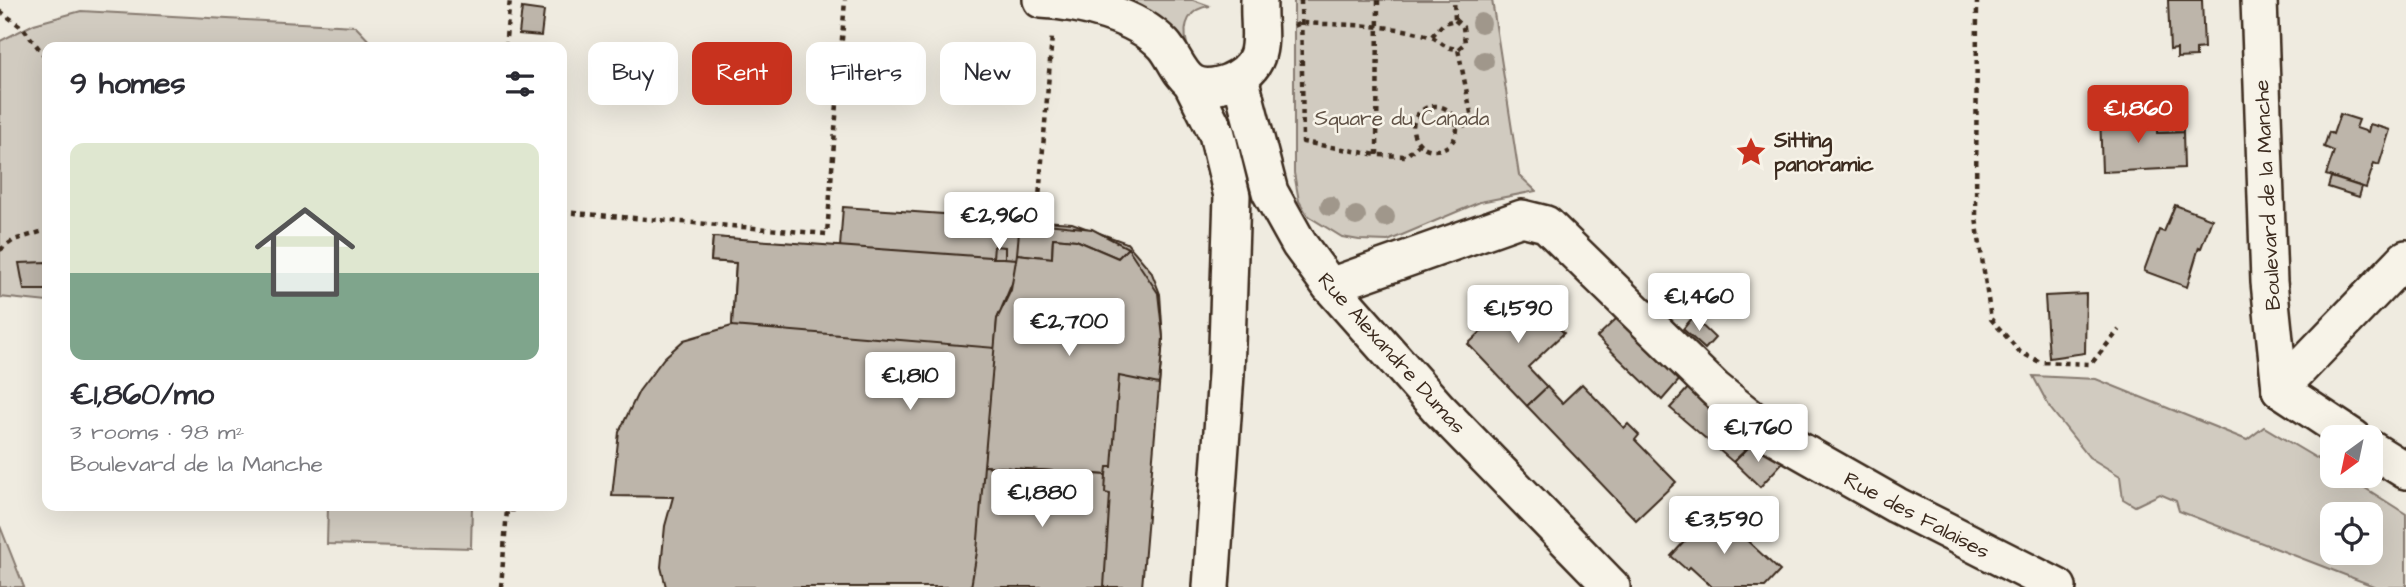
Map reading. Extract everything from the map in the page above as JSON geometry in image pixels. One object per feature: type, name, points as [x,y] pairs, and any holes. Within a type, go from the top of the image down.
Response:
[{"type":"street","points":[[1041,0],[1106,11],[1140,28],[1163,44],[1191,82],[1217,134],[1232,196],[1226,374],[1211,587]]},
{"type":"street","name":"Boulevard de la Manche","points":[[2259,0],[2269,282],[2280,389]]},
{"type":"street","points":[[1191,82],[1204,87],[1240,77],[1257,58],[1255,14]]},
{"type":"street","name":"Rue Alexandre Dumas","points":[[1240,77],[1270,192],[1300,244],[1329,286],[1439,409],[1612,587]]},
{"type":"street","name":"Rue des Falaises","points":[[1329,286],[1521,218],[1546,224],[1715,389],[1771,434],[1896,505],[2058,587]]},
{"type":"street","points":[[2334,425],[2280,389],[2406,258]]},
{"type":"street","points":[[2384,457],[2406,471]]},
{"type":"path","points":[[506,42],[510,0]]},
{"type":"path","points":[[567,212],[827,234],[845,0]]},
{"type":"path","points":[[1301,0],[1303,142],[1377,155],[1406,156],[1419,144]]},
{"type":"path","points":[[1377,155],[1378,0]]},
{"type":"path","points":[[1255,14],[1301,23],[1377,27],[1432,36],[1443,48],[1458,49],[1465,43],[1463,27],[1455,20],[1454,0]]},
{"type":"path","points":[[1977,0],[1976,218],[1990,319],[2020,352],[2040,362],[2091,364],[2119,330]]},
{"type":"path","points":[[1037,223],[1055,1]]},
{"type":"path","points":[[0,10],[23,28],[42,53]]},
{"type":"path","points":[[1432,36],[1444,23],[1455,20]]},
{"type":"path","points":[[1457,127],[1473,122],[1458,49]]},
{"type":"path","points":[[1432,106],[1446,108],[1455,119],[1457,127],[1453,141],[1448,146],[1433,150],[1419,144],[1415,139],[1413,124],[1419,112],[1432,106]]},
{"type":"path","points":[[0,250],[14,240],[42,232]]},
{"type":"path","points":[[501,587],[507,511]]},
{"type":"green space","points":[[1122,0],[1193,0],[1210,6],[1192,14],[1186,30],[1187,44],[1140,6]]},
{"type":"green space","name":"Square du Canada","points":[[1294,0],[1492,0],[1519,175],[1536,191],[1480,202],[1388,241],[1342,237],[1308,216],[1299,201],[1294,173]]},
{"type":"green space","points":[[81,11],[355,26],[370,42],[42,42],[42,301],[0,297],[0,41],[34,24]]},
{"type":"green space","points":[[2033,376],[2096,379],[2247,440],[2264,427],[2320,460],[2320,488],[2365,488],[2406,514],[2406,587],[2376,587],[2179,511],[2176,501],[2160,494],[2135,506],[2123,499],[2120,476],[2089,457],[2050,408]]},
{"type":"green space","points":[[328,511],[472,511],[471,548],[327,544]]},
{"type":"green space","points":[[0,526],[24,587],[0,587]]},
{"type":"building","points":[[2168,0],[2202,0],[2204,48],[2196,49],[2196,57],[2177,58],[2177,49],[2170,50]]},
{"type":"building","points":[[522,8],[544,11],[541,36],[519,34]]},
{"type":"building","points":[[2140,112],[2140,126],[2157,125],[2157,133],[2183,132],[2184,168],[2102,172],[2100,114]]},
{"type":"building","points":[[2340,114],[2359,120],[2356,128],[2368,132],[2370,124],[2390,130],[2379,165],[2374,163],[2366,188],[2326,175],[2334,151],[2324,147],[2329,132],[2333,134]]},
{"type":"building","points":[[2183,124],[2183,132],[2157,133],[2157,125]]},
{"type":"building","points":[[2331,177],[2362,187],[2359,197],[2328,187]]},
{"type":"building","points":[[2175,205],[2212,219],[2201,248],[2199,247],[2187,287],[2144,271],[2159,230],[2164,232]]},
{"type":"building","points":[[843,207],[1072,223],[1127,243],[1151,271],[1160,294],[1163,339],[1142,587],[666,587],[661,567],[665,526],[673,497],[612,496],[619,432],[639,391],[664,358],[684,340],[732,326],[736,263],[711,261],[713,237],[840,247]]},
{"type":"building","points":[[1020,221],[1092,229],[1128,248],[1118,258],[1076,240],[1053,238],[1052,258],[1017,254]]},
{"type":"building","points":[[713,237],[1017,259],[1016,274],[997,319],[995,348],[732,326],[736,263],[711,261]]},
{"type":"building","points":[[1053,238],[1076,240],[1118,258],[1128,248],[1158,293],[1163,338],[1159,384],[1119,376],[1112,467],[1107,467],[1106,475],[984,466],[997,319],[1011,290],[1017,254],[1052,258]]},
{"type":"building","points":[[994,246],[1005,247],[1005,258],[993,258]]},
{"type":"building","points":[[42,262],[42,290],[24,290],[19,263]]},
{"type":"building","points":[[1524,291],[1564,333],[1528,367],[1547,387],[1527,406],[1468,344]]},
{"type":"building","points":[[2086,294],[2085,353],[2049,358],[2045,296]]},
{"type":"building","points":[[1693,317],[1715,338],[1705,349],[1683,329]]},
{"type":"building","points":[[1617,318],[1681,378],[1662,400],[1597,337]]},
{"type":"building","points":[[1582,384],[1624,428],[1628,424],[1639,435],[1635,440],[1676,482],[1636,520],[1527,406],[1547,387],[1562,403]]},
{"type":"building","points":[[1690,386],[1754,442],[1733,462],[1670,408]]},
{"type":"building","points":[[1754,442],[1783,462],[1760,487],[1734,462]]},
{"type":"building","points":[[984,466],[1106,475],[1105,493],[1110,494],[1104,587],[971,587],[977,552]]},
{"type":"building","points":[[1714,510],[1780,571],[1765,587],[1712,587],[1690,567],[1687,570],[1671,556]]},
{"type":"place","name":"Sitting panoramic","points":[[1751,152]]}]
